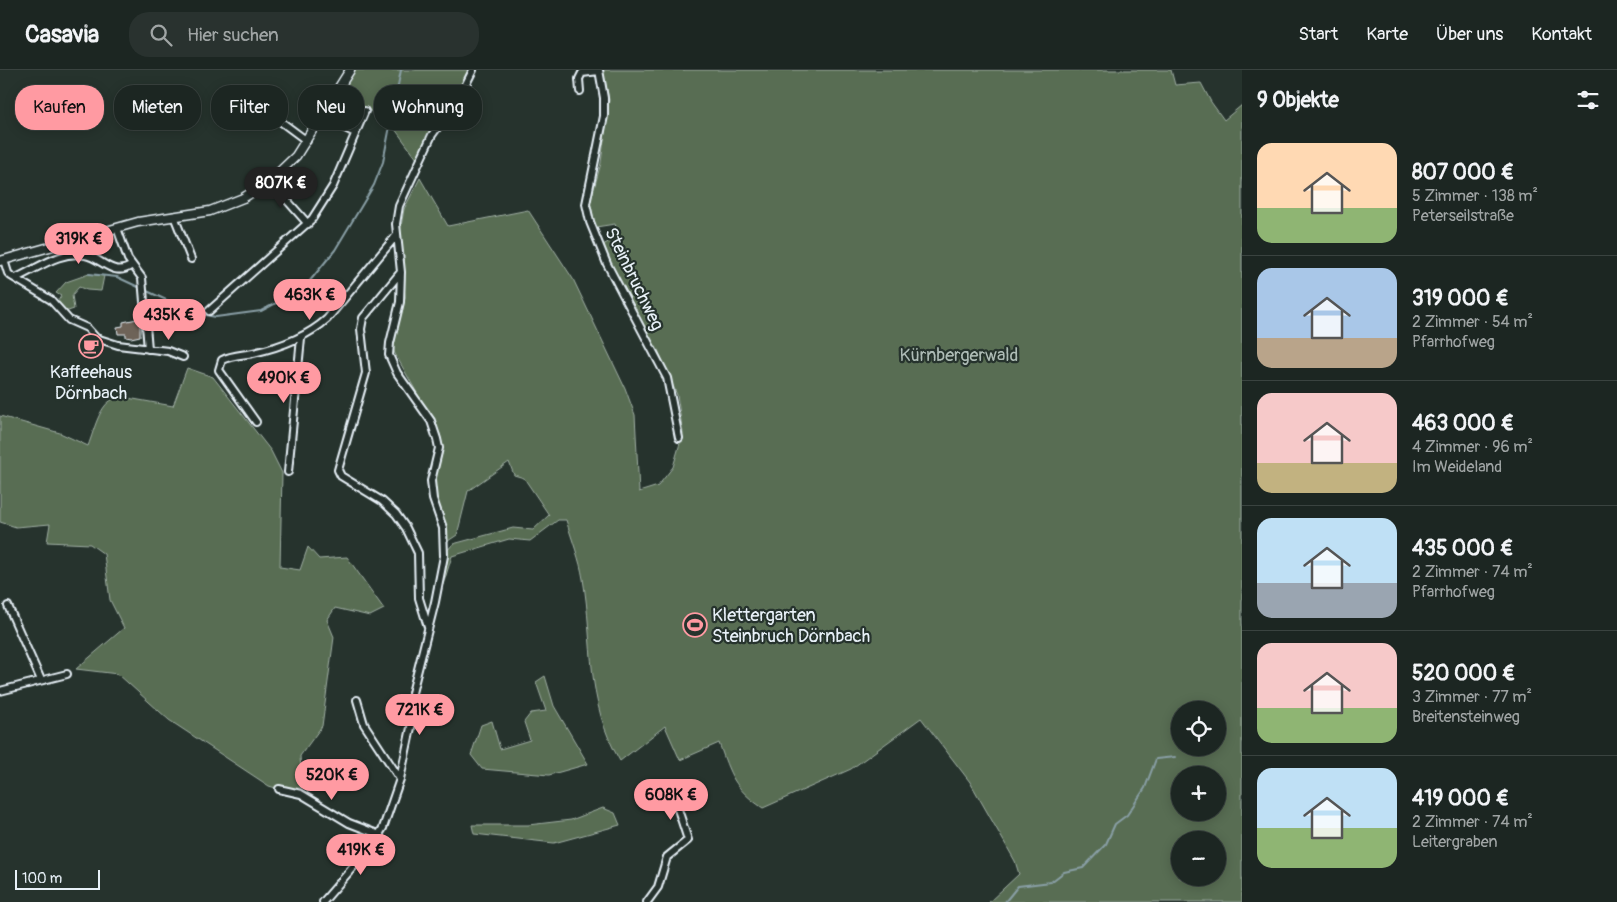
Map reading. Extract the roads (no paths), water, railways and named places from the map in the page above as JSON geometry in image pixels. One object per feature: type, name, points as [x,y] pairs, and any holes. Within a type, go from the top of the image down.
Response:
[{"type":"street","points":[[341,85],[350,70]]},
{"type":"street","points":[[323,902],[380,835],[400,778],[412,723],[412,693],[436,602],[444,556],[443,528],[433,499],[431,481],[439,444],[430,421],[398,373],[390,355],[390,343],[400,302],[401,272],[396,224],[399,206],[426,146],[460,96],[473,70]]},
{"type":"street","points":[[580,91],[579,79],[582,73],[599,70]]},
{"type":"street","name":"Steinbruchweg","points":[[599,70],[604,98],[604,116],[586,204],[606,264],[667,378],[678,438]]},
{"type":"street","points":[[209,311],[308,224],[333,186],[365,110]]},
{"type":"street","points":[[288,127],[307,141]]},
{"type":"street","points":[[183,357],[168,351],[118,345],[96,338],[87,328],[69,320],[51,300],[8,273],[2,261],[117,228],[218,208],[243,198],[270,181],[288,165],[314,130]]},
{"type":"street","points":[[349,130],[355,133]]},
{"type":"street","points":[[270,181],[308,224]]},
{"type":"street","points":[[174,216],[191,259]]},
{"type":"street","points":[[117,228],[132,265],[139,273],[144,285],[148,349]]},
{"type":"street","points":[[256,422],[219,370],[219,364],[226,358],[272,348],[301,338],[327,319],[396,236]]},
{"type":"street","points":[[16,278],[50,261],[77,255],[87,254],[105,266],[113,268],[132,265]]},
{"type":"street","points":[[401,272],[363,318],[361,329],[366,373],[338,470],[341,476],[391,509],[406,528],[418,553],[419,598],[428,627]]},
{"type":"street","points":[[288,472],[301,338]]},
{"type":"street","points":[[8,606],[41,680]]},
{"type":"street","points":[[0,691],[67,674]]},
{"type":"street","points":[[357,700],[364,724],[400,778]]},
{"type":"street","points":[[279,789],[301,794],[359,829],[380,835]]},
{"type":"street","points":[[647,902],[658,887],[668,857],[688,840],[676,802]]},
{"type":"waterway","points":[[89,274],[117,277],[194,313],[216,317],[261,311],[297,292],[309,282],[335,250],[374,185],[383,162],[401,70]]},
{"type":"waterway","points":[[1005,902],[1018,886],[1051,882],[1064,872],[1083,868],[1106,844],[1115,824],[1127,815],[1145,788],[1156,759],[1175,757]]},
{"type":"place","name":"Kaffeehaus Dörnbach","points":[[91,346]]},
{"type":"place","name":"Klettergarten Steinbruch Dörnbach","points":[[695,625]]},
{"type":"park label","name":"Kürnbergerwald","points":[[959,355]]}]
